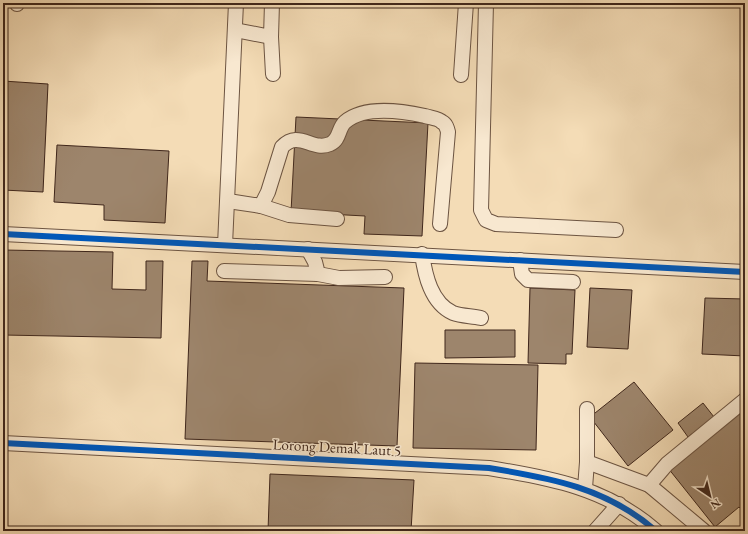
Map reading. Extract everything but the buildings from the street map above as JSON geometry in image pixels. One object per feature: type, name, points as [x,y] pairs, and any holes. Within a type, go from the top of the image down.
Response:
[{"type":"street","points":[[225,245],[236,3]]},
{"type":"street","points":[[272,3],[271,37],[273,74]]},
{"type":"street","points":[[461,75],[466,3]]},
{"type":"street","points":[[486,3],[481,210],[486,220],[496,224],[616,230]]},
{"type":"street","points":[[235,30],[271,37]]},
{"type":"street","points":[[261,206],[268,192],[282,147],[287,142],[295,139],[321,146],[332,144],[338,137],[344,123],[357,116],[374,111],[406,112],[439,120],[446,125],[448,132],[440,224]]},
{"type":"street","points":[[228,200],[261,206],[289,215],[337,219]]},
{"type":"street","points":[[3,234],[422,254],[745,272]]},
{"type":"street","points":[[308,249],[315,262],[318,274]]},
{"type":"street","points":[[422,254],[427,282],[443,306],[452,313],[481,318]]},
{"type":"street","points":[[520,260],[522,274],[528,280],[573,282]]},
{"type":"street","points":[[224,271],[318,274],[339,278],[385,277]]},
{"type":"street","points":[[649,485],[667,464],[745,400]]},
{"type":"street","points":[[585,488],[587,462],[587,409]]},
{"type":"street","name":"Lorong Demak Laut 5","points":[[3,443],[489,468],[548,478],[585,488],[619,504],[656,531]]},
{"type":"street","points":[[587,462],[649,485],[704,531]]},
{"type":"street","points":[[595,531],[619,504]]},
{"type":"cycle path","points":[[3,234],[745,272]]},
{"type":"cycle path","points":[[3,443],[489,468],[534,476],[577,487],[618,504],[637,516],[656,531]]}]
